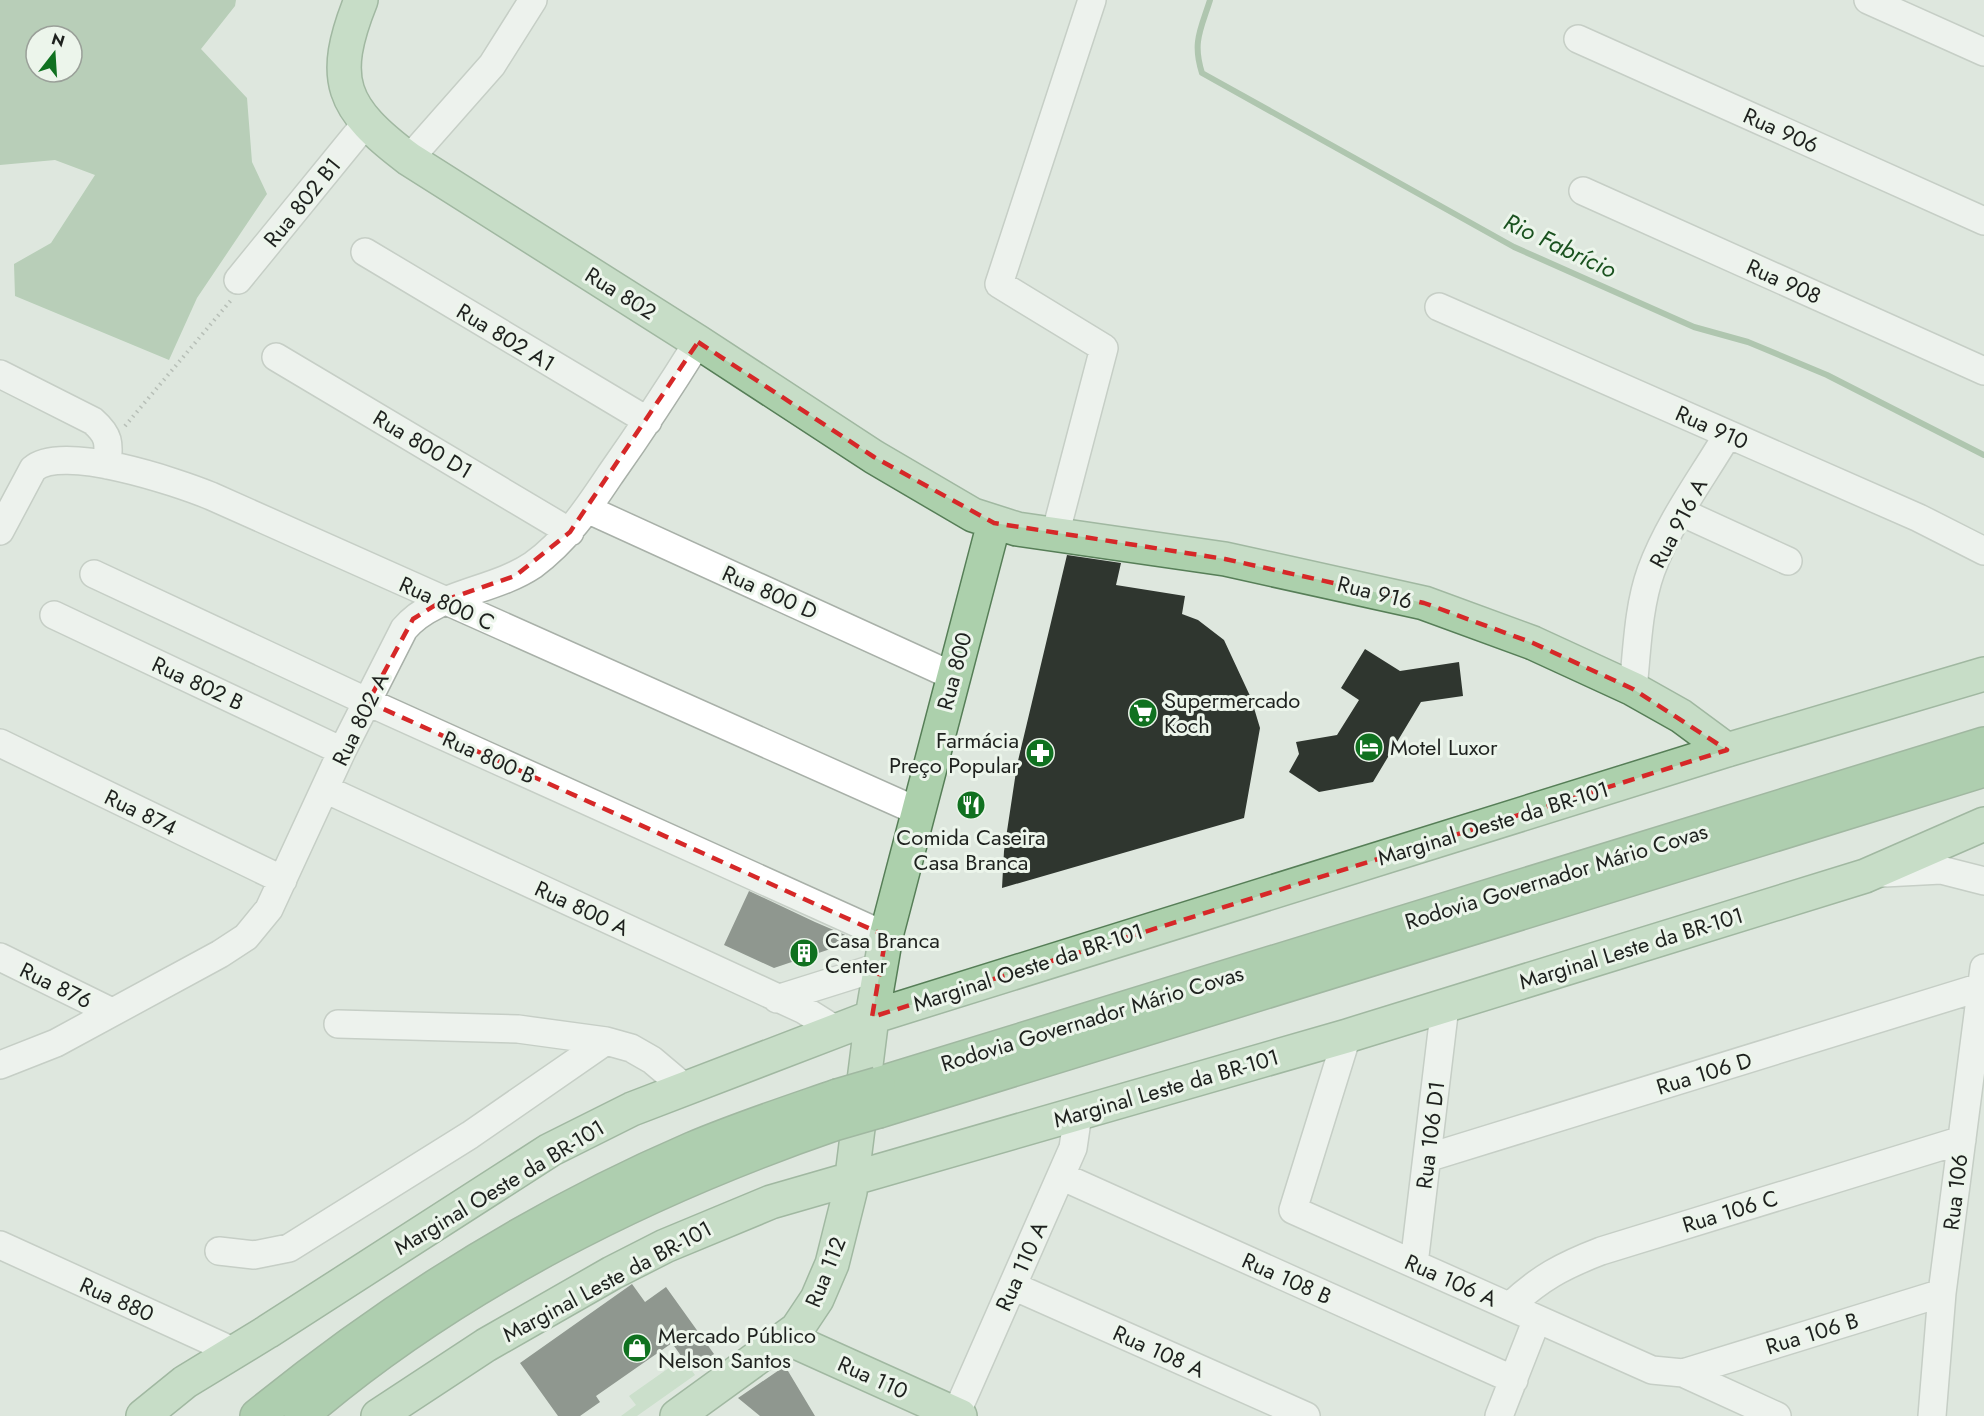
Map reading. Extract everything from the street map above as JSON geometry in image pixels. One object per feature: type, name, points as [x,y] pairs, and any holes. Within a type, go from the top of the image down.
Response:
[{"type":"highway","name":"Rodovia Governador Mário Covas","points":[[256,1416],[370,1329],[435,1286],[535,1226],[693,1149],[1984,744]]},
{"type":"highway","name":"Rodovia Governador Mário Covas","points":[[301,1416],[412,1333],[485,1286],[571,1237],[859,1097],[1984,770]]},
{"type":"highway","points":[[1934,785],[1984,778]]},
{"type":"main road","name":"Rua 802","points":[[361,0],[346,43],[344,80],[349,99],[366,123],[409,159],[902,474],[973,514],[994,523]]},
{"type":"main road","name":"Rua 916","points":[[994,523],[1055,536],[1225,559],[1424,603],[1533,643],[1633,689],[1681,716],[1727,750]]},
{"type":"main road","name":"Rua 800","points":[[859,1097],[884,951],[917,811],[994,523]]},
{"type":"main road","name":"Marginal Oeste da BR-101","points":[[143,1416],[184,1382],[235,1352],[550,1150],[632,1109],[684,1087],[872,1017],[1727,750],[1984,674]]},
{"type":"main road","name":"Marginal Leste da BR-101","points":[[378,1416],[486,1345],[665,1246],[771,1202],[1347,1036],[1865,876],[1984,824]]},
{"type":"main road","points":[[859,1097],[878,1044],[913,1004],[895,987],[884,951]]},
{"type":"main road","points":[[836,1030],[857,1051],[859,1097]]},
{"type":"main road","name":"Rua 112","points":[[677,1416],[787,1338],[805,1320],[825,1281],[844,1222],[852,1178],[859,1097]]},
{"type":"main road","name":"Rua 110","points":[[787,1338],[958,1415]]},
{"type":"street","points":[[409,159],[492,65],[533,0]]},
{"type":"street","points":[[1055,536],[1104,348],[999,284],[1092,0]]},
{"type":"street","points":[[1868,0],[1984,52]]},
{"type":"street","name":"Rua 906","points":[[1578,39],[1984,221]]},
{"type":"street","name":"Rua 802 B1","points":[[238,280],[366,123]]},
{"type":"street","name":"Rua 908","points":[[1583,191],[1984,371]]},
{"type":"street","name":"Rua 802 A1","points":[[365,252],[648,421]]},
{"type":"street","name":"Rua 910","points":[[1439,307],[1919,518],[1984,550]]},
{"type":"street","name":"Rua 802 A","points":[[0,1065],[56,1043],[220,954],[246,937],[269,909],[342,751],[404,629],[412,619],[442,601],[495,586],[515,576],[553,549],[587,509],[648,421],[698,342]]},
{"type":"street","name":"Rua 800 D1","points":[[276,357],[570,531]]},
{"type":"street","points":[[0,374],[93,421],[105,432],[108,455]]},
{"type":"street","name":"Rua 916 A","points":[[1633,689],[1642,611],[1651,573],[1681,512],[1728,434]]},
{"type":"street","name":"Rua 800 C","points":[[0,531],[33,469],[41,462],[108,455],[190,487],[917,811]]},
{"type":"street","name":"Rua 800 D","points":[[587,509],[953,676]]},
{"type":"street","points":[[1681,512],[1788,561]]},
{"type":"street","name":"Rua 800 B","points":[[94,574],[368,702],[884,951]]},
{"type":"street","name":"Rua 802 B","points":[[54,615],[342,751]]},
{"type":"street","name":"Rua 874","points":[[0,743],[283,880]]},
{"type":"street","name":"Rua 800 A","points":[[325,789],[804,1010],[836,1030]]},
{"type":"street","points":[[1865,876],[1908,870],[1941,870],[1984,881]]},
{"type":"street","points":[[777,999],[884,951]]},
{"type":"street","name":"Rua 876","points":[[0,957],[112,1012]]},
{"type":"street","name":"Rua 106","points":[[1932,1416],[1942,1293],[1983,978]]},
{"type":"street","name":"Rua 106 D","points":[[1427,1158],[1983,978]]},
{"type":"street","name":"Rua 106 D1","points":[[1414,1264],[1445,1006]]},
{"type":"street","points":[[338,1023],[518,1029],[606,1041],[642,1054],[684,1087]]},
{"type":"street","name":"Rua 106 A","points":[[1347,1036],[1293,1210],[1652,1370],[1683,1373],[1777,1416]]},
{"type":"street","points":[[219,1251],[254,1255],[289,1248],[470,1135],[606,1041]]},
{"type":"street","name":"Rua 110 A","points":[[958,1415],[1073,1148],[1077,1114]]},
{"type":"street","name":"Rua 106 C","points":[[1510,1306],[1535,1282],[1560,1267],[1601,1251],[1962,1140]]},
{"type":"street","name":"Rua 108 B","points":[[1061,1176],[1514,1380]]},
{"type":"street","name":"Rua 880","points":[[0,1245],[235,1352]]},
{"type":"street","name":"Rua 108 A","points":[[1013,1286],[1306,1416]]},
{"type":"street","name":"Rua 106 B","points":[[1683,1373],[1942,1293]]},
{"type":"street","points":[[1499,1416],[1537,1319]]},
{"type":"path","points":[[108,455],[233,299],[238,280]]},
{"type":"highlighted area","points":[[698,342],[874,457],[994,523],[1225,559],[1424,603],[1533,643],[1633,689],[1727,750],[872,1017],[886,936],[368,702],[413,619],[442,601],[515,576],[570,532]]},
{"type":"green space","points":[[0,0],[236,0],[235,6],[201,49],[247,98],[252,162],[267,194],[197,298],[169,360],[15,296],[14,264],[51,243],[95,175],[55,160],[0,165]]},
{"type":"green space","points":[[683,1358],[695,1375],[637,1416],[621,1416],[636,1405],[629,1396]]},
{"type":"building","name":"Supermercado Koch","points":[[1067,555],[1121,563],[1116,585],[1185,596],[1182,614],[1198,620],[1224,640],[1251,698],[1260,728],[1244,818],[1002,888],[1004,851],[1017,765]]},
{"type":"building","points":[[1365,649],[1400,671],[1459,662],[1463,696],[1421,702],[1373,782],[1319,792],[1289,772],[1299,754],[1296,742],[1337,735],[1359,700],[1341,688]]},
{"type":"building","points":[[749,891],[857,940],[774,968],[724,945]]},
{"type":"building","name":"Mercado Público Nelson Santos","points":[[632,1284],[645,1302],[666,1287],[714,1354],[691,1370],[672,1343],[596,1396],[600,1402],[580,1416],[558,1416],[520,1363]]},
{"type":"building","points":[[785,1366],[815,1416],[760,1416],[738,1398]]},
{"type":"waterway","name":"Rio Fabrício","points":[[1210,0],[1198,44],[1202,73],[1514,247],[1694,327],[1748,342],[1827,375],[1984,455]]},
{"type":"place","name":"Supermercado Koch","points":[[1143,713]]},
{"type":"place","name":"Motel Luxor","points":[[1369,747]]},
{"type":"place","name":"Farmácia Preço Popular","points":[[1040,753]]},
{"type":"place","name":"Comida Caseira Casa Branca","points":[[971,805]]},
{"type":"place","name":"Casa Branca Center","points":[[804,953]]},
{"type":"place","name":"Mercado Público Nelson Santos","points":[[637,1348]]}]
